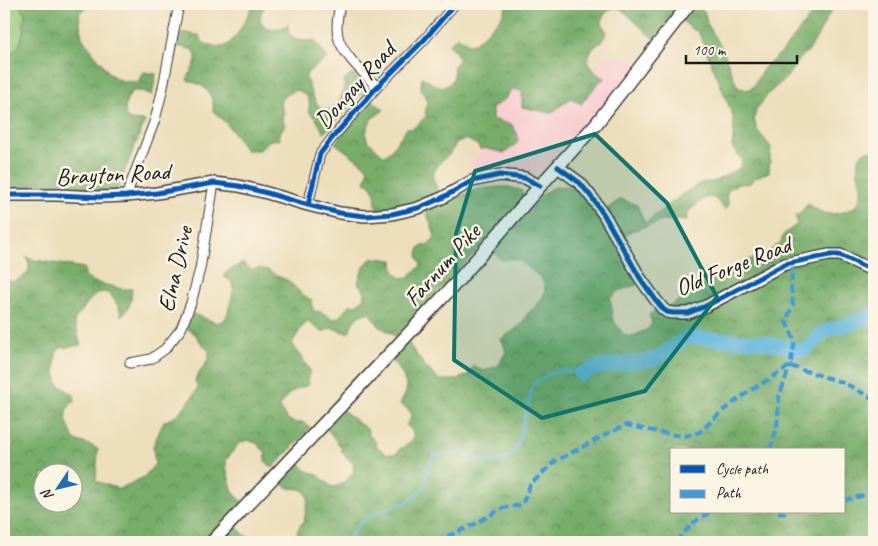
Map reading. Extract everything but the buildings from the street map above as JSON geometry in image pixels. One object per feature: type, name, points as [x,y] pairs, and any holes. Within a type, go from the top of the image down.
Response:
[{"type":"main road","name":"Farnum Pike","points":[[212,542],[456,282],[558,167],[596,124],[689,4]]},
{"type":"street","points":[[126,196],[154,120],[162,92],[180,4]]},
{"type":"street","points":[[340,4],[337,21],[339,38],[347,54],[377,87]]},
{"type":"street","name":"Dongay Road","points":[[308,205],[320,154],[377,87],[424,40],[455,4]]},
{"type":"street","name":"Old Forge Road","points":[[558,167],[580,183],[593,199],[604,214],[640,278],[667,312],[688,313],[706,306],[785,264],[829,254],[840,255],[874,271]]},
{"type":"street","name":"Brayton Road","points":[[4,195],[126,196],[152,194],[214,183],[249,188],[340,213],[365,216],[392,214],[418,208],[472,182],[500,175],[526,178],[540,186]]},
{"type":"street","name":"Elna Drive","points":[[130,363],[150,359],[165,350],[182,329],[192,303],[200,268],[214,183]]},
{"type":"highlighted area","points":[[595,134],[667,203],[717,297],[645,391],[542,418],[454,360],[456,234],[475,171]]},
{"type":"shaded area","points":[[620,54],[640,66],[539,192],[523,185],[514,184],[499,183],[475,187],[469,170],[471,163],[483,148],[501,152],[512,125],[492,119],[492,108],[505,99],[513,89],[522,91],[551,113],[571,98],[581,104],[598,83],[605,78],[598,75],[591,68],[608,57]]},
{"type":"green space","points":[[4,4],[18,4],[25,13],[20,45],[12,53],[4,55]]},
{"type":"green space","points":[[18,4],[91,4],[79,13],[82,38],[110,74],[123,81],[137,82],[144,72],[156,74],[152,95],[142,91],[132,91],[126,101],[125,115],[130,120],[145,121],[116,192],[4,191],[4,55],[12,53],[20,45],[25,13]]},
{"type":"green space","points":[[253,4],[269,4],[263,9],[260,19],[260,22],[268,29],[282,28],[288,24],[291,35],[300,40],[314,40],[328,58],[308,72],[306,77],[312,95],[320,107],[328,110],[336,105],[342,96],[344,81],[352,74],[361,82],[364,91],[324,133],[316,119],[308,111],[307,97],[295,90],[283,97],[280,103],[284,113],[282,118],[285,125],[279,134],[280,140],[268,141],[260,150],[246,150],[227,124],[213,111],[212,101],[207,90],[187,80],[196,61],[196,53],[191,49],[172,45],[173,31],[199,35],[202,42],[212,46],[226,45],[236,36]]},
{"type":"green space","points":[[507,4],[534,6],[541,4],[682,4],[654,39],[631,17],[618,8],[607,12],[602,21],[607,32],[602,42],[591,51],[588,57],[588,64],[598,75],[605,78],[598,83],[581,104],[571,98],[551,113],[522,107],[522,91],[513,89],[505,99],[492,108],[492,119],[512,125],[518,135],[518,142],[505,153],[483,148],[481,150],[476,144],[466,139],[456,144],[432,175],[439,194],[377,213],[375,194],[370,184],[365,182],[368,172],[367,167],[335,143],[372,100],[384,110],[371,119],[366,132],[367,140],[383,155],[387,155],[408,127],[410,129],[415,127],[426,116],[428,101],[420,90],[422,77],[441,87],[451,83],[454,72],[453,68],[459,59],[455,51],[448,45],[457,36],[468,44],[475,43],[501,18]]},
{"type":"green space","points":[[694,4],[705,13],[707,23],[723,50],[736,84],[739,88],[747,90],[753,87],[764,68],[783,51],[820,4],[838,4],[830,13],[809,51],[802,55],[786,78],[769,93],[756,110],[754,119],[757,130],[771,147],[769,172],[756,177],[749,184],[738,184],[732,187],[726,195],[729,205],[725,210],[714,198],[708,197],[690,210],[687,221],[667,220],[631,231],[623,238],[605,210],[621,199],[637,205],[645,223],[683,194],[703,182],[713,182],[740,168],[742,160],[732,147],[733,116],[698,31],[692,29],[681,20]]},
{"type":"green space","points":[[870,150],[874,152],[874,542],[294,542],[299,527],[304,521],[307,495],[301,489],[288,488],[278,479],[296,460],[306,470],[318,475],[332,487],[342,484],[347,479],[354,471],[353,464],[342,452],[341,447],[326,428],[343,410],[367,429],[369,435],[376,442],[375,445],[386,454],[396,454],[414,439],[412,430],[406,425],[411,418],[410,411],[400,404],[406,392],[404,378],[390,359],[407,341],[424,365],[439,380],[454,380],[466,376],[474,366],[483,371],[498,366],[506,352],[503,342],[500,340],[522,323],[527,314],[542,299],[545,285],[539,277],[516,259],[501,260],[492,250],[545,192],[555,187],[565,186],[585,195],[639,284],[618,291],[610,299],[612,318],[623,334],[631,337],[648,329],[652,323],[649,315],[660,307],[667,308],[743,262],[766,254],[781,242],[783,235],[796,225],[795,215],[798,215],[808,204],[821,212],[829,214],[844,212],[854,207],[859,201],[861,194],[858,163],[860,156]]},
{"type":"green space","points":[[498,187],[521,190],[525,198],[395,337],[380,327],[369,313],[362,314],[356,318],[350,331],[347,333],[332,328],[322,332],[308,322],[301,328],[292,343],[311,372],[308,375],[309,385],[292,392],[285,398],[280,407],[289,420],[299,423],[303,422],[310,428],[273,468],[265,461],[266,453],[256,443],[248,440],[239,443],[226,460],[226,468],[233,492],[243,502],[203,542],[4,542],[4,273],[11,282],[27,274],[29,267],[26,257],[84,268],[85,275],[91,281],[122,289],[132,289],[130,304],[121,316],[115,301],[107,293],[102,292],[94,296],[74,321],[81,345],[60,348],[56,353],[55,373],[58,384],[74,395],[75,402],[66,410],[66,419],[74,440],[98,449],[96,481],[119,489],[144,477],[155,464],[153,446],[164,421],[179,413],[198,388],[195,380],[209,358],[209,351],[195,334],[183,326],[188,312],[217,323],[224,320],[227,316],[234,288],[231,281],[224,277],[225,273],[242,263],[252,270],[259,268],[268,270],[289,281],[312,301],[313,311],[335,319],[349,305],[355,305],[363,300],[365,292],[358,283],[364,267],[372,259],[393,260],[394,271],[401,278],[408,277],[420,267],[419,248],[432,242],[435,236],[425,208],[479,189]]},
{"type":"green space","points":[[235,525],[245,535],[267,542],[218,542]]},
{"type":"waterway","points":[[581,374],[598,367],[655,359],[688,337],[764,342],[804,351],[825,331],[866,319],[874,312]]},
{"type":"waterway","points":[[345,542],[365,519],[407,501],[420,492],[426,482],[428,467],[434,455],[460,454],[493,462],[509,456],[519,440],[533,384],[548,375],[563,370],[581,374]]},
{"type":"marked path","points":[[793,262],[791,287],[793,304],[786,322],[795,341],[790,366],[844,383],[874,399]]},
{"type":"marked path","points":[[771,448],[777,428],[779,397],[790,366]]},
{"type":"marked path","points":[[437,542],[503,508],[522,505],[530,485],[554,462],[605,435],[626,425],[685,436],[700,432],[721,412],[748,392],[790,366]]},
{"type":"marked path","points":[[846,500],[874,493]]},
{"type":"marked path","points":[[677,542],[692,525],[708,514]]},
{"type":"cycle path","points":[[308,205],[320,154],[377,87],[424,40],[455,4]]},
{"type":"cycle path","points":[[558,167],[580,183],[593,199],[640,278],[667,312],[688,313],[706,306],[785,264],[829,255],[840,255],[874,271]]},
{"type":"cycle path","points":[[4,195],[126,196],[157,193],[214,183],[239,186],[340,213],[365,216],[392,214],[418,208],[442,198],[472,181],[500,175],[525,178],[540,186]]}]
